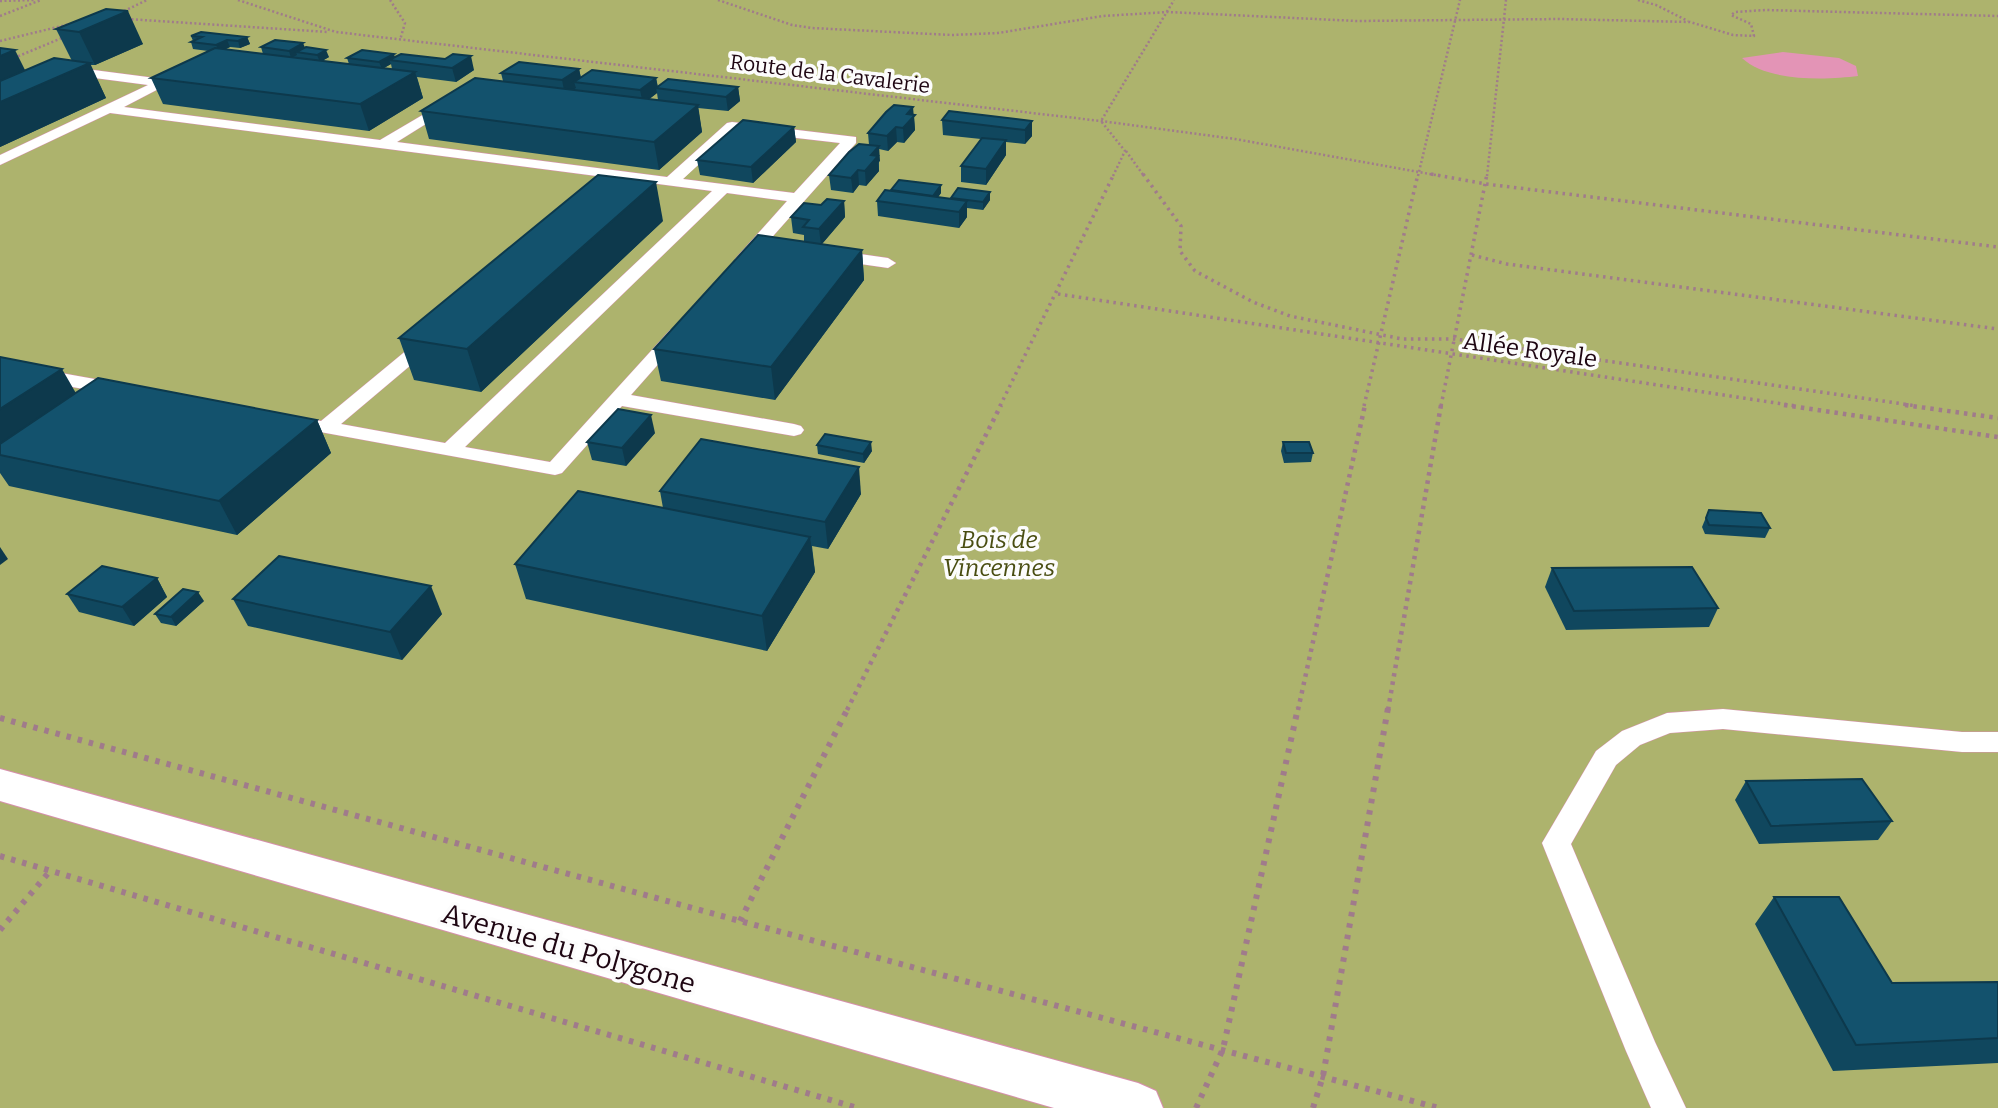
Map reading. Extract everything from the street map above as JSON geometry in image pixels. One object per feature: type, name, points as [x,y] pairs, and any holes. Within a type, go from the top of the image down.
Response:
[{"type":"street","name":"Avenue du Polygone","points":[[0,785],[1138,1108]]},
{"type":"lane","points":[[0,161],[163,83],[86,73],[49,89]]},
{"type":"lane","points":[[382,145],[465,93]]},
{"type":"lane","points":[[108,110],[798,198]]},
{"type":"lane","points":[[670,182],[732,126],[851,140],[728,276]]},
{"type":"lane","points":[[602,194],[623,176]]},
{"type":"lane","points":[[450,450],[723,189]]},
{"type":"lane","points":[[756,245],[782,249]]},
{"type":"lane","points":[[809,252],[888,263]]},
{"type":"lane","points":[[272,418],[555,469],[692,317]]},
{"type":"lane","points":[[326,427],[443,329]]},
{"type":"lane","points":[[0,368],[136,393]]},
{"type":"lane","points":[[618,399],[794,430]]},
{"type":"lane","points":[[1669,1108],[1642,1051],[1556,843],[1606,758],[1631,738],[1667,723],[1723,719],[1962,742],[1998,742]]},
{"type":"path","points":[[0,1],[35,0]]},
{"type":"path","points":[[0,16],[41,0]]},
{"type":"path","points":[[110,18],[148,0]]},
{"type":"path","name":"Route de la Cavalerie","points":[[238,0],[336,32],[1101,121],[1235,139],[1422,171]]},
{"type":"path","points":[[390,0],[393,8],[406,22],[407,30],[400,40]]},
{"type":"path","points":[[718,0],[792,25],[812,28],[952,35],[1015,32],[1103,16],[1168,12],[1357,21],[1504,19],[1689,22]]},
{"type":"path","points":[[1101,121],[1174,0]]},
{"type":"path","points":[[1196,1108],[1223,1049],[1378,344],[1422,171],[1460,0]]},
{"type":"path","points":[[1313,1108],[1323,1076],[1450,355],[1486,184],[1506,0]]},
{"type":"path","points":[[1637,0],[1656,5],[1689,22],[1733,35],[1754,36],[1751,24],[1731,15],[1735,12],[1765,10],[1998,16]]},
{"type":"path","points":[[122,18],[336,32]]},
{"type":"path","points":[[0,41],[80,22]]},
{"type":"path","points":[[12,59],[73,33]]},
{"type":"path","name":"Allée Royale","points":[[1101,121],[1181,226],[1180,251],[1195,271],[1254,302],[1290,316],[1402,339],[1455,339],[1998,418]]},
{"type":"path","points":[[740,921],[1058,294],[1125,151]]},
{"type":"path","points":[[1422,171],[1486,184],[1998,247]]},
{"type":"path","points":[[1472,255],[1507,264],[1998,329]]},
{"type":"path","name":"Allée Royale","points":[[1058,294],[1998,437]]},
{"type":"path","points":[[0,718],[740,921],[1439,1108]]},
{"type":"path","points":[[0,856],[859,1108]]},
{"type":"path","points":[[0,930],[50,871]]},
{"type":"green space","name":"Bois de Vincennes","points":[[0,0],[1998,0],[1998,1108],[0,1108]]},
{"type":"shaded area","points":[[1783,52],[1839,58],[1856,66],[1858,76],[1797,78],[1766,72],[1742,58]]},
{"type":"building","points":[[106,9],[128,11],[79,32],[56,29]]},
{"type":"building","points":[[201,32],[247,37],[216,45],[191,42],[202,37],[191,36]]},
{"type":"building","points":[[275,40],[303,43],[289,51],[261,47]]},
{"type":"building","points":[[306,47],[326,50],[317,55],[296,52]]},
{"type":"building","points":[[0,48],[15,50],[0,56]]},
{"type":"building","points":[[215,48],[415,72],[360,104],[151,78]]},
{"type":"building","points":[[362,50],[394,54],[379,62],[347,58]]},
{"type":"building","points":[[401,54],[445,59],[453,54],[471,56],[452,68],[389,60]]},
{"type":"building","points":[[54,58],[90,63],[0,102],[0,81]]},
{"type":"building","points":[[519,62],[579,69],[562,80],[501,73]]},
{"type":"building","points":[[592,70],[656,78],[640,90],[574,82]]},
{"type":"building","points":[[475,78],[698,105],[654,142],[421,111]]},
{"type":"building","points":[[668,79],[738,87],[726,97],[656,88]]},
{"type":"building","points":[[894,105],[913,107],[907,114],[915,115],[903,128],[896,127],[887,136],[868,133],[886,112]]},
{"type":"building","points":[[949,111],[1032,121],[1025,130],[942,120]]},
{"type":"building","points":[[743,120],[794,127],[751,167],[697,160]]},
{"type":"building","points":[[982,138],[1006,140],[986,169],[961,166]]},
{"type":"building","points":[[859,144],[879,146],[871,155],[878,156],[865,171],[858,170],[851,178],[829,175],[849,152]]},
{"type":"building","points":[[598,175],[656,182],[467,349],[399,338]]},
{"type":"building","points":[[899,180],[941,185],[933,196],[891,190]]},
{"type":"building","points":[[958,188],[990,192],[983,202],[951,198]]},
{"type":"building","points":[[885,190],[967,201],[959,212],[877,201]]},
{"type":"building","points":[[827,199],[844,201],[819,229],[803,227],[809,220],[791,217],[804,203],[821,205]]},
{"type":"building","points":[[758,235],[862,250],[771,367],[654,349]]},
{"type":"building","points":[[0,357],[62,369],[0,409]]},
{"type":"building","points":[[98,378],[317,420],[219,501],[0,455],[0,444]]},
{"type":"building","points":[[618,409],[651,415],[622,448],[587,442]]},
{"type":"building","points":[[825,434],[871,442],[863,454],[817,445]]},
{"type":"building","points":[[701,439],[859,467],[825,522],[660,491]]},
{"type":"building","points":[[1283,442],[1309,442],[1313,453],[1286,453]]},
{"type":"building","points":[[578,491],[810,537],[762,616],[515,564]]},
{"type":"building","points":[[1709,510],[1761,513],[1770,528],[1709,525],[1706,518]]},
{"type":"building","points":[[279,556],[431,586],[390,632],[233,599]]},
{"type":"building","points":[[102,566],[157,578],[122,607],[67,594]]},
{"type":"building","points":[[1692,567],[1718,608],[1574,611],[1552,568]]},
{"type":"building","points":[[183,589],[198,592],[171,617],[155,614]]},
{"type":"building","points":[[1862,779],[1892,821],[1771,826],[1746,781]]},
{"type":"building","points":[[1774,897],[1839,897],[1892,983],[1998,982],[1998,1038],[1856,1045]]}]
